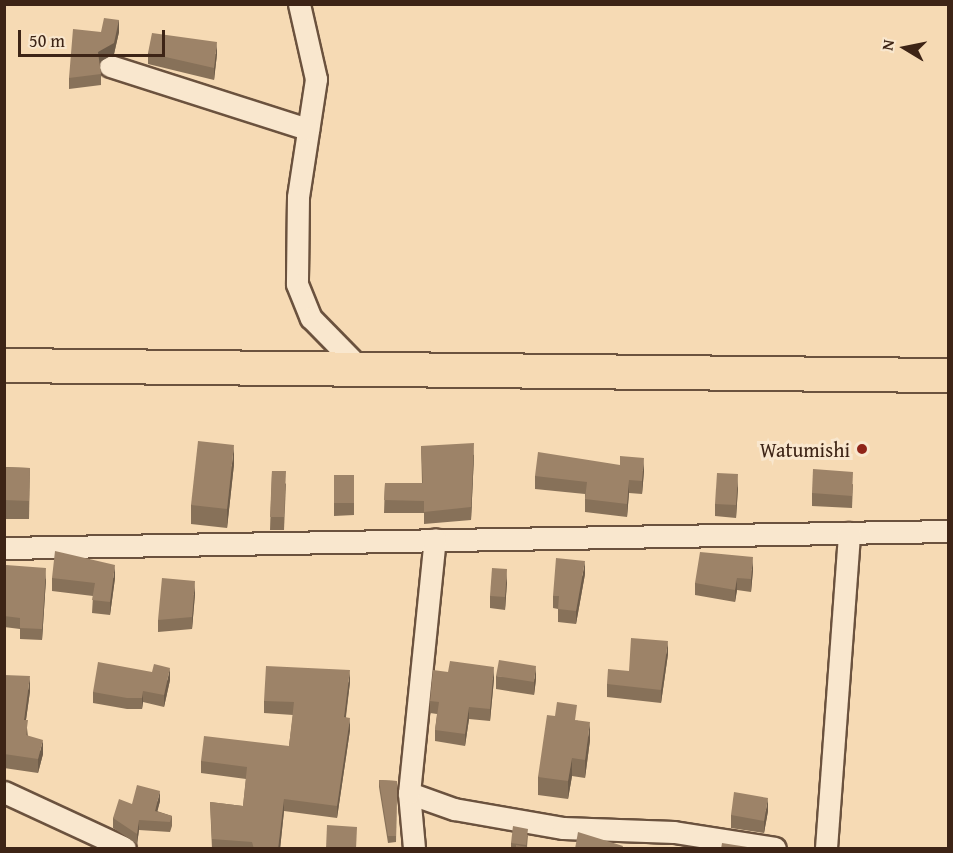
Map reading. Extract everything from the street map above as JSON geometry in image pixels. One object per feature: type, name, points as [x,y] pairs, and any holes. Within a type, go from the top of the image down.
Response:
[{"type":"highway","points":[[4,365],[948,375]]},
{"type":"street","points":[[299,4],[315,71],[309,129],[298,197],[297,285],[311,318],[360,368]]},
{"type":"street","points":[[110,66],[309,129]]},
{"type":"street","points":[[4,548],[435,538],[948,531]]},
{"type":"street","points":[[826,849],[849,533]]},
{"type":"street","points":[[414,849],[409,793],[435,538]]},
{"type":"street","points":[[4,792],[126,849]]},
{"type":"street","points":[[409,793],[454,809],[562,838],[675,832],[775,849]]},
{"type":"building","points":[[104,18],[119,20],[114,43],[98,52],[101,74],[69,78],[73,29],[101,32]]},
{"type":"building","points":[[152,33],[217,42],[214,68],[148,53]]},
{"type":"building","points":[[198,441],[234,445],[227,509],[191,505]]},
{"type":"building","points":[[474,443],[471,507],[424,512],[424,501],[384,500],[385,483],[423,483],[421,446]]},
{"type":"building","points":[[538,452],[620,465],[620,456],[644,458],[642,481],[629,480],[627,504],[585,499],[587,482],[535,476]]},
{"type":"building","points":[[4,467],[30,468],[29,501],[4,500]]},
{"type":"building","points":[[813,469],[853,472],[852,496],[812,493]]},
{"type":"building","points":[[272,471],[286,471],[284,517],[270,517]]},
{"type":"building","points":[[717,473],[738,474],[736,505],[715,504]]},
{"type":"building","points":[[334,475],[354,475],[354,503],[334,503]]},
{"type":"building","points":[[55,551],[115,565],[110,602],[92,600],[95,583],[52,578]]},
{"type":"building","points":[[700,552],[753,557],[751,579],[737,578],[735,590],[695,583]]},
{"type":"building","points":[[556,558],[585,561],[576,611],[558,609],[559,596],[553,596]]},
{"type":"building","points":[[6,565],[46,568],[42,629],[20,628],[20,618],[4,616]]},
{"type":"building","points":[[492,568],[507,569],[505,597],[490,596]]},
{"type":"building","points":[[162,578],[195,581],[192,617],[158,620]]},
{"type":"building","points":[[631,638],[668,641],[661,690],[607,684],[608,669],[629,671]]},
{"type":"building","points":[[499,660],[536,666],[534,682],[496,676]]},
{"type":"building","points":[[450,661],[494,667],[490,709],[469,707],[465,734],[435,730],[439,702],[430,701],[433,670],[448,672]]},
{"type":"building","points":[[98,662],[152,672],[154,664],[170,668],[164,695],[143,691],[142,698],[127,698],[93,692]]},
{"type":"building","points":[[266,666],[350,670],[344,717],[350,718],[337,806],[284,799],[278,849],[254,849],[252,842],[212,839],[210,802],[243,806],[247,767],[201,761],[204,736],[289,746],[294,702],[264,701]]},
{"type":"building","points":[[4,675],[30,676],[24,720],[28,720],[26,735],[43,740],[38,759],[4,754]]},
{"type":"building","points":[[557,702],[577,705],[575,720],[590,722],[585,760],[572,758],[568,781],[538,777],[547,715],[555,716]]},
{"type":"building","points":[[379,780],[397,781],[396,836],[388,836]]},
{"type":"building","points":[[137,785],[160,791],[155,811],[172,816],[170,822],[139,820],[137,834],[113,818],[119,799],[132,804]]},
{"type":"building","points":[[734,792],[768,798],[764,821],[731,815]]},
{"type":"building","points":[[327,825],[357,827],[356,849],[326,849]]},
{"type":"building","points":[[513,826],[528,829],[526,845],[511,843]]},
{"type":"building","points":[[578,832],[623,846],[622,849],[575,849]]},
{"type":"building","points":[[722,843],[760,849],[721,849]]},
{"type":"building","points":[[516,845],[534,848],[516,849]]},
{"type":"place","name":"Watumishi","points":[[862,449]]}]
